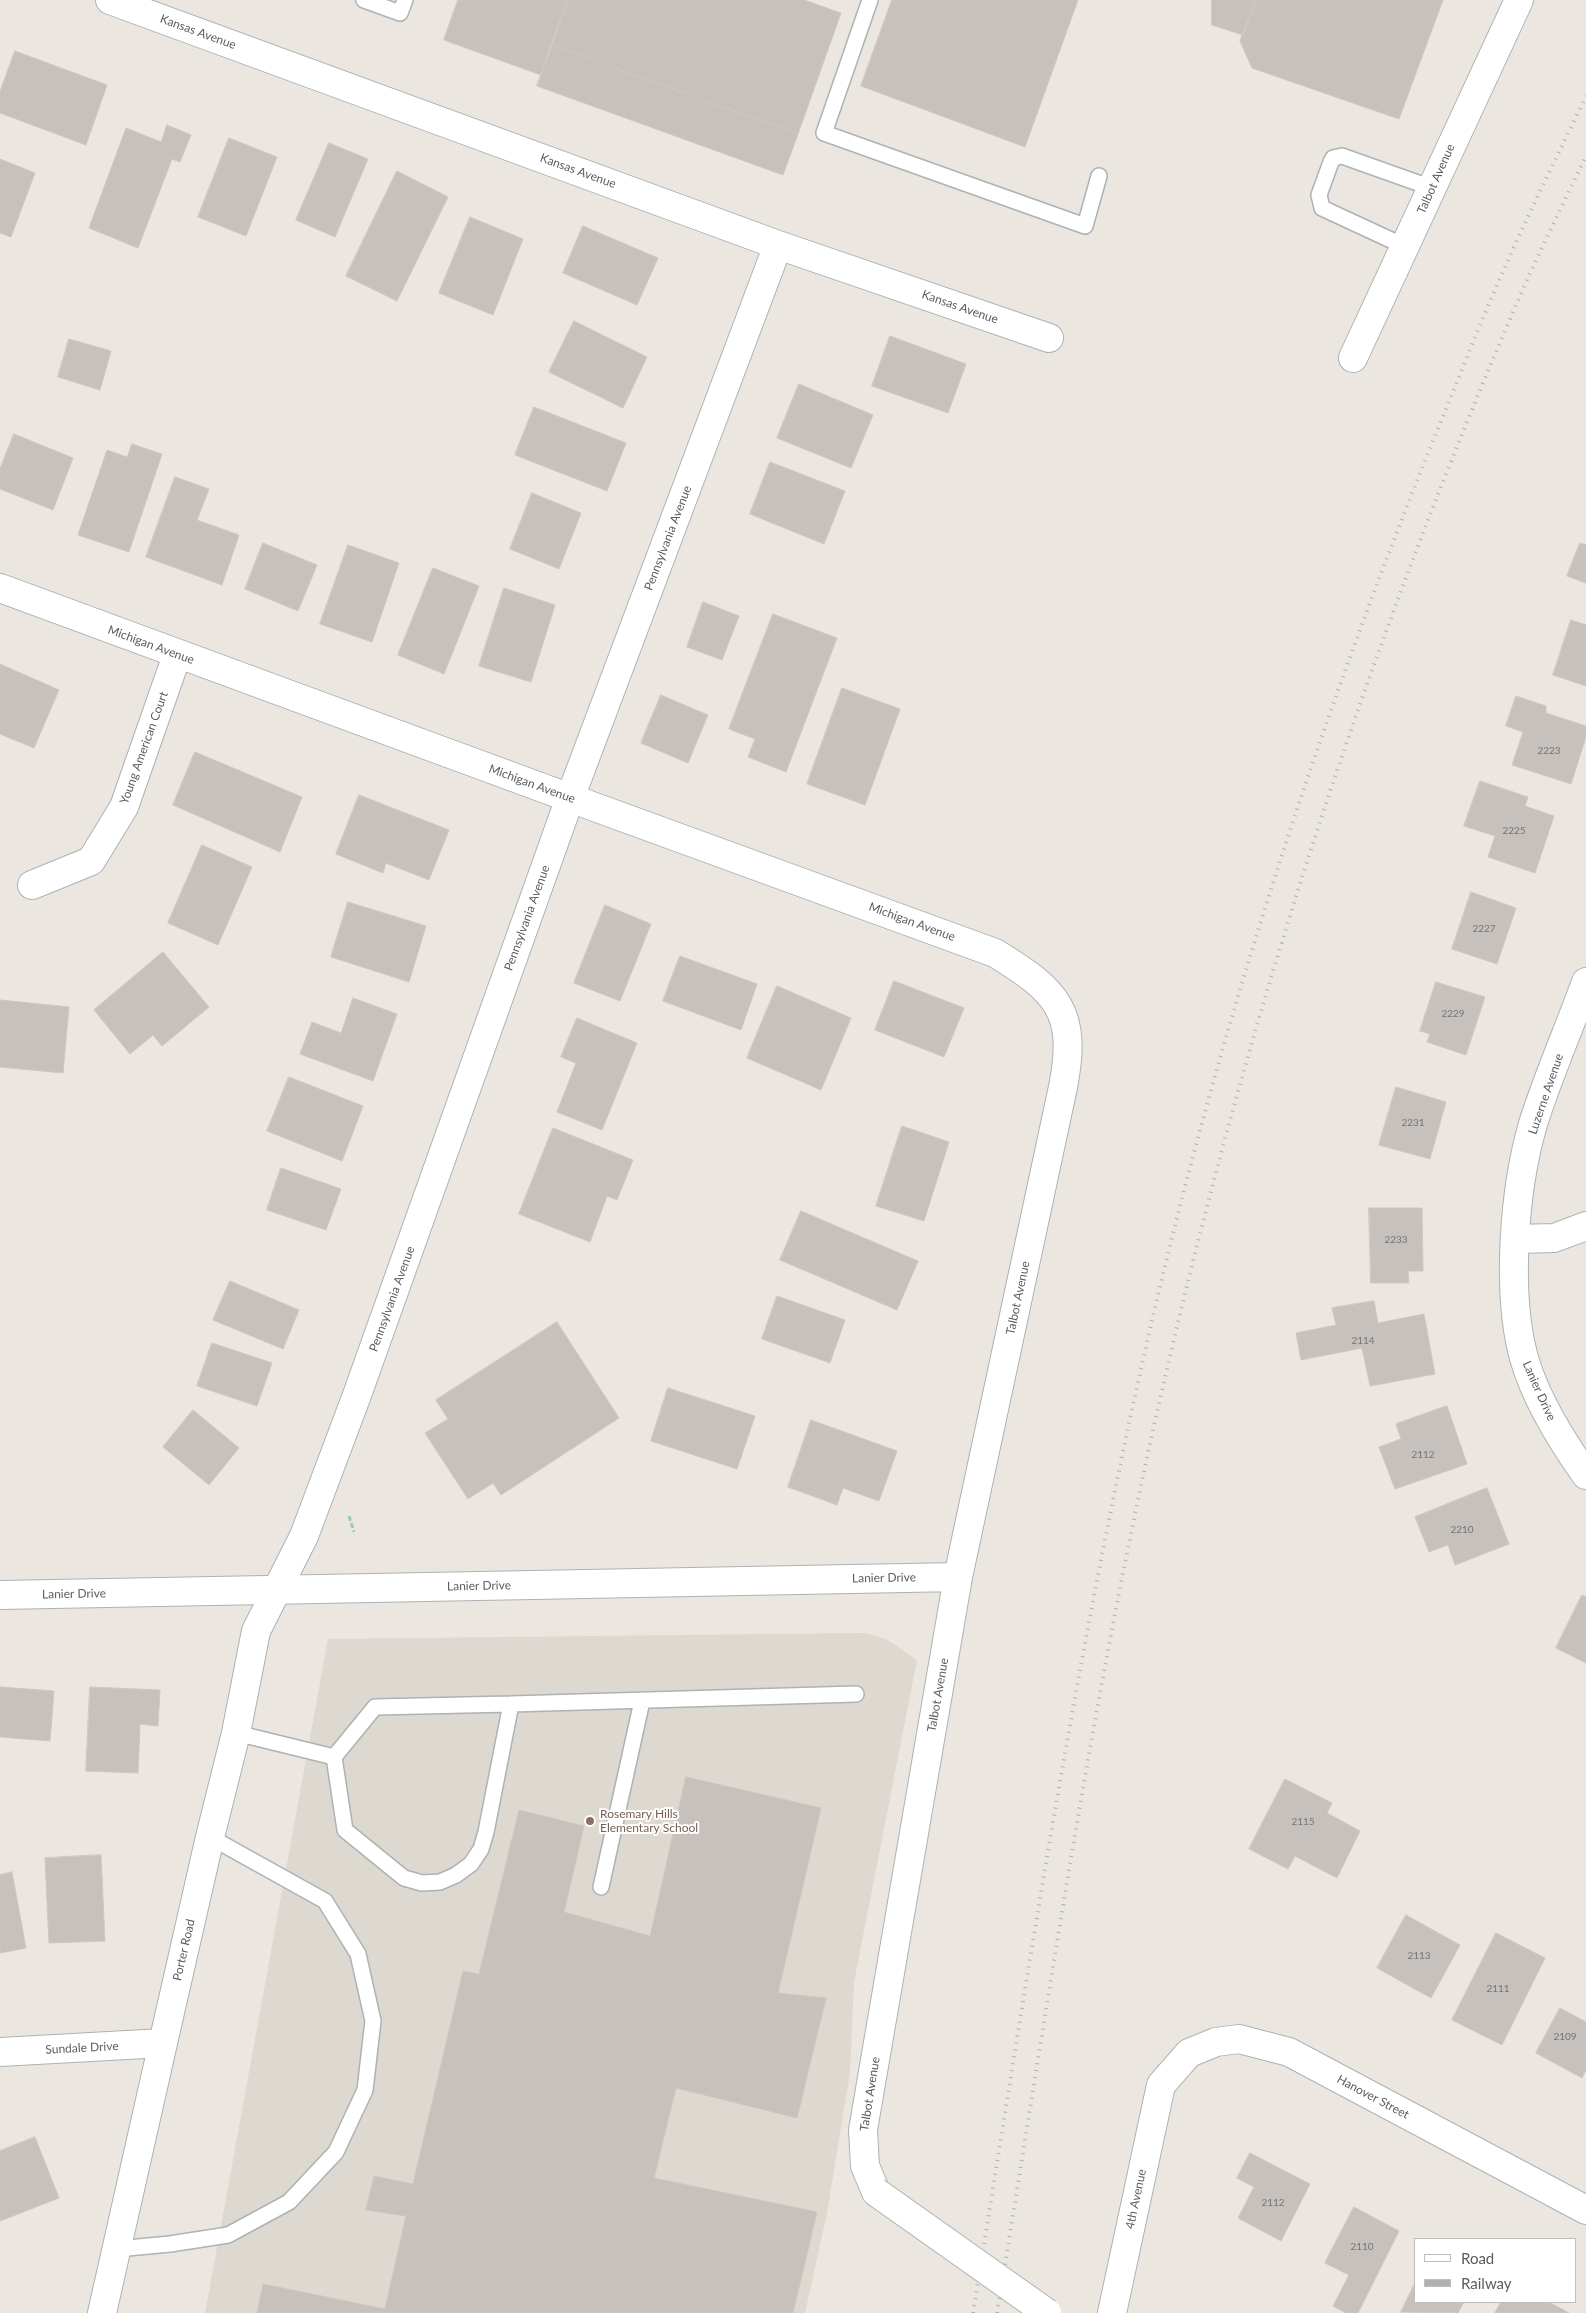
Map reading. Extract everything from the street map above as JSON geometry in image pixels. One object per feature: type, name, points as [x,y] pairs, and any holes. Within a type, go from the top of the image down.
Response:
[{"type":"street","name":"Kansas Avenue","points":[[110,0],[778,245],[1049,338]]},
{"type":"street","name":"Talbot Avenue","points":[[1353,358],[1519,0]]},
{"type":"street","name":"Pennsylvania Avenue","points":[[276,1590],[304,1536],[358,1395],[570,798],[778,245]]},
{"type":"street","name":"Michigan Avenue","points":[[0,588],[178,655],[995,953],[1031,975],[1054,996]]},
{"type":"street","name":"Young American Court","points":[[32,884],[91,861],[124,807],[178,655]]},
{"type":"street","name":"Luzerne Avenue","points":[[1516,1239],[1522,1180],[1533,1125],[1586,982]]},
{"type":"street","name":"Talbot Avenue","points":[[1047,2313],[876,2192],[865,2166],[863,2130],[958,1577],[1067,1064],[1069,1045],[1060,1010],[1054,996]]},
{"type":"street","points":[[1516,1239],[1554,1238],[1586,1226]]},
{"type":"street","name":"Lanier Drive","points":[[1516,1239],[1515,1300],[1524,1359],[1538,1393],[1565,1446],[1586,1475]]},
{"type":"street","name":"Lanier Drive","points":[[0,1595],[958,1577]]},
{"type":"street","name":"Porter Road","points":[[102,2313],[210,1837],[236,1733],[256,1631],[276,1590]]},
{"type":"street","name":"Hanover Street","points":[[1161,2085],[1189,2053],[1216,2042],[1239,2039],[1289,2052],[1586,2210]]},
{"type":"street","name":"Sundale Drive","points":[[0,2052],[164,2043]]},
{"type":"street","name":"4th Avenue","points":[[1112,2313],[1161,2085]]},
{"type":"lane","points":[[364,0],[400,13],[405,0]]},
{"type":"lane","points":[[870,0],[824,133],[1085,226],[1099,176]]},
{"type":"lane","points":[[1406,247],[1322,208],[1319,195],[1330,162],[1333,158],[1342,156],[1432,188]]},
{"type":"lane","points":[[511,1704],[486,1832],[480,1849],[471,1864],[456,1875],[440,1882],[422,1883],[404,1878],[345,1830],[334,1757],[375,1708],[511,1704],[642,1701],[856,1694]]},
{"type":"lane","points":[[601,1888],[642,1701]]},
{"type":"lane","points":[[236,1733],[334,1757]]},
{"type":"lane","points":[[117,2249],[170,2244],[228,2235],[289,2202],[336,2152],[365,2090],[372,2021],[358,1954],[325,1901],[210,1837]]},
{"type":"shaded area","name":"Rosemary Hills Elementary School","points":[[865,1633],[886,1639],[917,1660],[854,1982],[850,2072],[827,2213],[805,2313],[205,2313],[328,1639]]},
{"type":"building","points":[[458,0],[568,0],[541,75],[444,40]]},
{"type":"building","points":[[568,0],[804,0],[841,13],[798,134],[551,45]]},
{"type":"building","points":[[892,0],[1078,0],[1025,147],[861,86]]},
{"type":"building","points":[[1212,0],[1256,0],[1243,35],[1212,25]]},
{"type":"building","points":[[1256,0],[1443,0],[1399,119],[1252,68],[1240,41]]},
{"type":"building","points":[[551,45],[798,134],[783,175],[537,86]]},
{"type":"building","points":[[15,51],[107,85],[86,145],[0,113],[0,92]]},
{"type":"building","points":[[167,125],[191,135],[180,162],[172,159],[138,248],[89,228],[126,128],[161,142]]},
{"type":"building","points":[[229,138],[277,157],[246,236],[198,217]]},
{"type":"building","points":[[329,143],[368,159],[335,237],[296,220]]},
{"type":"building","points":[[0,159],[35,173],[11,237],[0,233]]},
{"type":"building","points":[[397,171],[448,197],[397,301],[346,276]]},
{"type":"building","points":[[470,217],[523,239],[493,315],[439,293]]},
{"type":"building","points":[[583,226],[658,258],[637,305],[563,273]]},
{"type":"building","points":[[574,321],[647,357],[623,408],[549,372]]},
{"type":"building","points":[[890,336],[966,364],[948,413],[872,386]]},
{"type":"building","points":[[69,339],[111,351],[100,390],[58,377]]},
{"type":"building","points":[[799,384],[873,415],[851,468],[777,438]]},
{"type":"building","points":[[534,407],[626,443],[607,491],[515,455]]},
{"type":"building","points":[[14,434],[73,458],[53,510],[0,489],[0,469]]},
{"type":"building","points":[[132,444],[162,454],[129,552],[78,535],[107,450],[127,457]]},
{"type":"building","points":[[770,462],[845,491],[824,544],[750,514]]},
{"type":"building","points":[[175,477],[209,489],[197,520],[239,535],[222,585],[146,557]]},
{"type":"building","points":[[532,493],[581,513],[559,569],[510,549]]},
{"type":"building","points":[[263,543],[317,565],[298,611],[245,589]]},
{"type":"building","points":[[1580,543],[1586,545],[1586,583],[1567,576]]},
{"type":"building","points":[[348,545],[399,563],[372,642],[320,624]]},
{"type":"building","points":[[433,568],[479,586],[444,674],[398,655]]},
{"type":"building","points":[[504,588],[555,605],[531,682],[479,666]]},
{"type":"building","points":[[703,602],[739,616],[722,660],[687,647]]},
{"type":"building","points":[[773,614],[837,638],[786,772],[748,757],[755,739],[729,729]]},
{"type":"building","points":[[1571,620],[1586,625],[1586,686],[1553,675]]},
{"type":"building","points":[[0,664],[59,690],[34,748],[0,734]]},
{"type":"building","points":[[842,688],[900,709],[865,805],[807,784]]},
{"type":"building","points":[[661,695],[708,715],[688,763],[641,743]]},
{"type":"building","points":[[1516,696],[1546,706],[1546,713],[1586,726],[1586,737],[1571,784],[1512,765],[1523,732],[1506,726]]},
{"type":"building","points":[[195,752],[302,797],[280,852],[173,805]]},
{"type":"building","points":[[1480,781],[1528,797],[1525,806],[1554,816],[1535,873],[1488,857],[1495,836],[1464,826]]},
{"type":"building","points":[[359,795],[449,830],[429,880],[386,863],[383,873],[336,854]]},
{"type":"building","points":[[202,845],[252,867],[218,945],[168,923]]},
{"type":"building","points":[[1471,892],[1516,908],[1497,964],[1452,949]]},
{"type":"building","points":[[348,902],[426,926],[409,982],[331,957]]},
{"type":"building","points":[[605,905],[651,924],[620,1001],[574,983]]},
{"type":"building","points":[[163,952],[209,1007],[162,1046],[153,1035],[130,1054],[94,1010]]},
{"type":"building","points":[[680,956],[757,984],[741,1030],[663,1001]]},
{"type":"building","points":[[894,981],[964,1008],[944,1057],[875,1030]]},
{"type":"building","points":[[1436,982],[1485,997],[1466,1055],[1427,1042],[1430,1034],[1420,1031]]},
{"type":"building","points":[[777,986],[851,1018],[821,1090],[747,1058]]},
{"type":"building","points":[[353,998],[397,1014],[373,1081],[300,1054],[312,1022],[341,1033]]},
{"type":"building","points":[[0,1000],[69,1007],[63,1073],[0,1067]]},
{"type":"building","points":[[577,1018],[637,1043],[602,1130],[557,1112],[576,1063],[561,1057]]},
{"type":"building","points":[[289,1077],[363,1106],[342,1161],[267,1131]]},
{"type":"building","points":[[1396,1087],[1446,1102],[1430,1159],[1379,1145]]},
{"type":"building","points":[[902,1126],[949,1142],[924,1221],[876,1206]]},
{"type":"building","points":[[553,1128],[633,1160],[617,1200],[607,1196],[590,1242],[519,1214]]},
{"type":"building","points":[[281,1168],[341,1189],[326,1230],[267,1210]]},
{"type":"building","points":[[1369,1208],[1422,1208],[1423,1271],[1408,1271],[1409,1283],[1371,1283]]},
{"type":"building","points":[[801,1211],[918,1261],[897,1310],[780,1260]]},
{"type":"building","points":[[230,1281],[299,1310],[283,1349],[213,1320]]},
{"type":"building","points":[[777,1296],[845,1320],[830,1363],[762,1339]]},
{"type":"building","points":[[1374,1301],[1378,1323],[1424,1314],[1435,1374],[1370,1386],[1362,1348],[1301,1360],[1296,1333],[1336,1325],[1332,1308]]},
{"type":"building","points":[[557,1322],[619,1418],[501,1495],[493,1483],[468,1499],[425,1433],[448,1419],[436,1400]]},
{"type":"building","points":[[212,1343],[272,1363],[257,1406],[197,1386]]},
{"type":"building","points":[[668,1388],[755,1416],[737,1469],[651,1441]]},
{"type":"building","points":[[1447,1406],[1467,1464],[1395,1489],[1379,1447],[1401,1439],[1396,1424]]},
{"type":"building","points":[[193,1410],[239,1448],[209,1485],[163,1447]]},
{"type":"building","points":[[811,1420],[897,1451],[879,1501],[843,1488],[837,1505],[788,1487]]},
{"type":"building","points":[[1487,1488],[1509,1544],[1455,1565],[1448,1545],[1429,1552],[1415,1517]]},
{"type":"building","points":[[1582,1595],[1586,1597],[1586,1663],[1556,1648]]},
{"type":"building","points":[[0,1687],[54,1691],[50,1741],[0,1737]]},
{"type":"building","points":[[90,1687],[160,1690],[158,1726],[140,1724],[138,1773],[86,1771]]},
{"type":"building","name":"Rosemary Hills Elementary School","points":[[686,1777],[821,1808],[778,1993],[826,1998],[797,2118],[676,2088],[654,2178],[817,2212],[793,2313],[257,2313],[263,2284],[385,2309],[406,2216],[366,2210],[374,2176],[413,2184],[463,1971],[479,1974],[519,1810],[584,1826],[564,1912],[650,1936]]},
{"type":"building","points":[[1285,1779],[1332,1803],[1327,1813],[1360,1831],[1337,1878],[1295,1856],[1288,1869],[1249,1849]]},
{"type":"building","points":[[101,1855],[105,1941],[49,1943],[45,1858]]},
{"type":"building","points":[[12,1872],[26,1948],[0,1953],[0,1875]]},
{"type":"building","points":[[1406,1915],[1460,1945],[1431,1998],[1377,1968]]},
{"type":"building","points":[[1496,1933],[1545,1958],[1502,2045],[1452,2020]]},
{"type":"building","points":[[1560,2008],[1586,2022],[1586,2070],[1582,2078],[1536,2053]]},
{"type":"building","points":[[35,2137],[59,2198],[0,2221],[0,2151]]},
{"type":"building","points":[[1250,2153],[1310,2184],[1281,2241],[1238,2218],[1254,2187],[1237,2178]]},
{"type":"building","points":[[1354,2207],[1399,2231],[1358,2313],[1346,2313],[1333,2306],[1349,2275],[1325,2263]]},
{"type":"building","points":[[1414,2285],[1414,2303],[1463,2303],[1458,2313],[1401,2312]]},
{"type":"building","points":[[1500,2303],[1551,2303],[1569,2313],[1495,2313]]},
{"type":"railway","points":[[973,2313],[1050,1837],[1093,1600],[1142,1364],[1202,1122],[1236,1002],[1273,883],[1312,764],[1354,646],[1398,530],[1487,309],[1522,229],[1586,96]]},
{"type":"railway","points":[[997,2313],[1054,1958],[1117,1604],[1167,1369],[1238,1093],[1277,957],[1320,821],[1415,553],[1523,289],[1586,156]]},
{"type":"place","name":"Rosemary Hills Elementary School","points":[[590,1821]]}]
